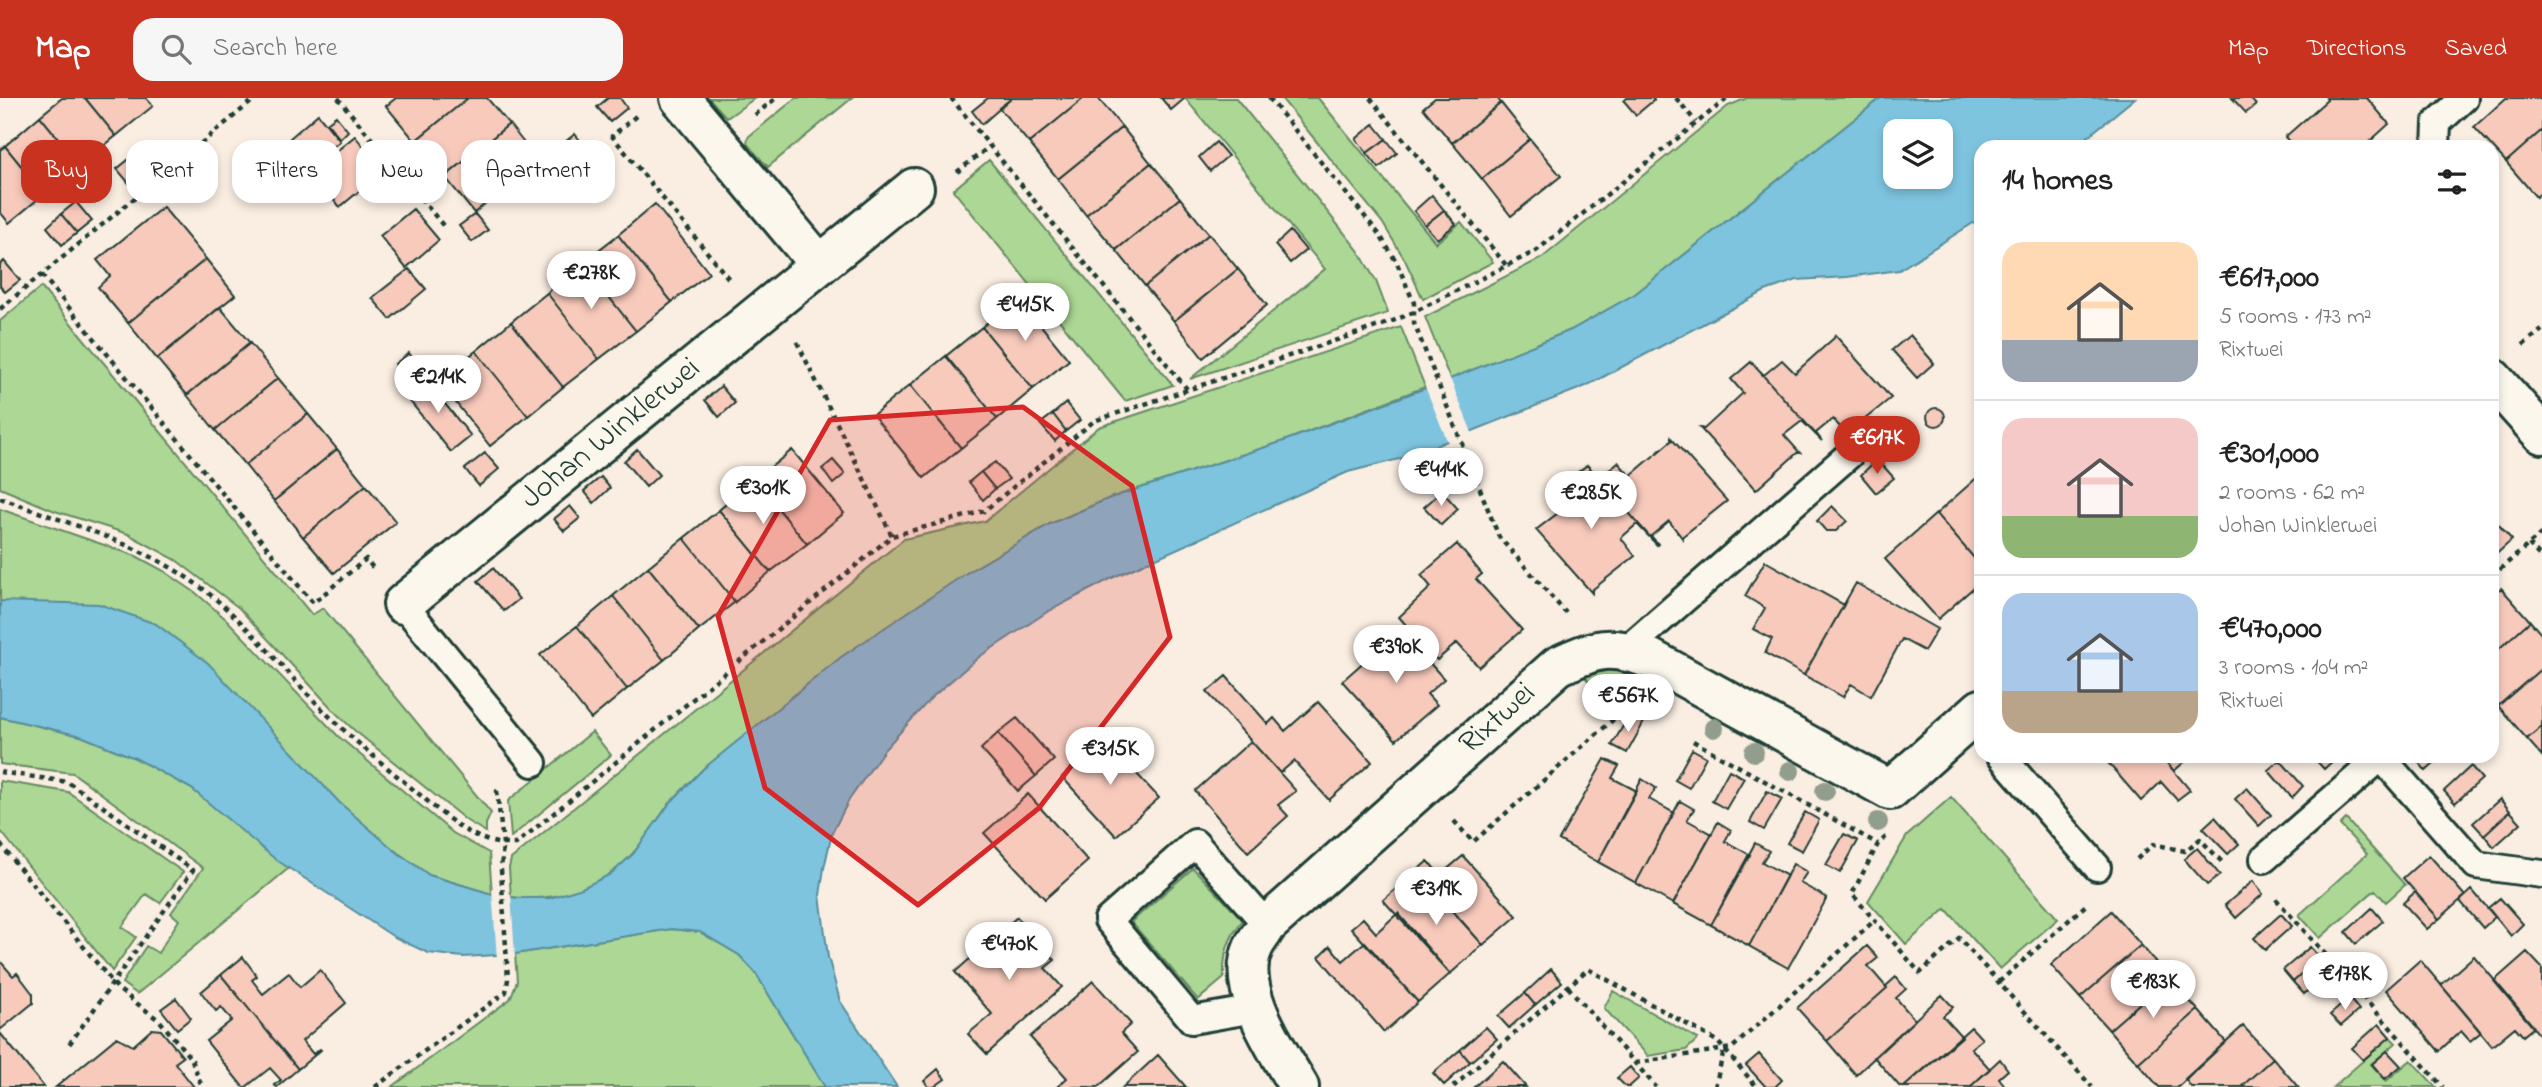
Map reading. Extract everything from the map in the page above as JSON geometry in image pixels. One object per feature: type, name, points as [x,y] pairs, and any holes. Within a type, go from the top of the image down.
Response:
[{"type":"street","points":[[680,98],[819,264]]},
{"type":"street","name":"Johan Winklerwei","points":[[403,604],[914,188]]},
{"type":"street","points":[[2499,386],[2542,434]]},
{"type":"street","points":[[1608,651],[1651,659],[1890,790],[1974,723]]},
{"type":"street","name":"Rixtwei","points":[[1299,1087],[1255,1009],[1249,978],[1252,950],[1267,925],[1558,666],[1608,651]]},
{"type":"lane","points":[[2436,140],[2437,123],[2464,98]]},
{"type":"lane","points":[[1608,651],[1849,455]]},
{"type":"lane","points":[[403,604],[533,763]]},
{"type":"lane","points":[[2007,763],[2097,867]]},
{"type":"lane","points":[[2263,859],[2374,763]]},
{"type":"lane","points":[[2386,763],[2476,865],[2542,874]]},
{"type":"lane","points":[[1255,1009],[1192,1020],[1108,920],[1195,843],[1267,925]]},
{"type":"path","points":[[240,98],[246,105]]},
{"type":"path","points":[[0,309],[256,98]]},
{"type":"path","points":[[338,98],[446,229]]},
{"type":"path","points":[[950,98],[1187,390]]},
{"type":"path","points":[[1269,98],[1379,234],[1396,261],[1414,303],[1414,323],[1499,537],[1580,629],[1608,651]]},
{"type":"path","points":[[1370,98],[1507,266]]},
{"type":"path","points":[[1676,98],[1696,122]]},
{"type":"path","points":[[0,498],[136,548],[182,574],[236,617],[328,715],[412,789],[461,827],[490,843],[516,845],[892,536],[984,511],[1094,421],[1414,313],[1536,251],[1728,98]]},
{"type":"path","points":[[42,275],[313,603],[366,559],[403,604]]},
{"type":"path","points":[[2499,570],[2542,533]]},
{"type":"path","points":[[2529,544],[2542,559]]},
{"type":"path","points":[[1422,787],[1473,842],[1630,705],[1642,712]]},
{"type":"path","points":[[1689,738],[1878,844]]},
{"type":"path","points":[[375,1087],[506,992],[508,979],[501,869],[503,844],[497,791],[533,763]]},
{"type":"path","points":[[0,772],[68,782],[193,870],[68,1046]]},
{"type":"path","points":[[1890,790],[1912,814],[1878,844],[1852,894],[1920,973],[1959,938],[2092,1087]]},
{"type":"path","points":[[2128,867],[2153,844],[2185,851],[2200,839],[2224,864],[2230,859]]},
{"type":"path","points":[[0,844],[113,982],[160,1021],[192,1060],[202,1087]]},
{"type":"path","points":[[2267,889],[2443,1087]]},
{"type":"path","points":[[1999,982],[2090,901]]},
{"type":"path","points":[[1635,1063],[1732,1048],[1875,920]]},
{"type":"path","points":[[1453,1087],[1588,969],[1717,1041],[1756,1087]]},
{"type":"path","points":[[1568,987],[1656,1087]]},
{"type":"path","points":[[1715,1087],[1724,1050]]},
{"type":"highlighted area","points":[[1023,407],[1132,486],[1170,637],[1039,808],[918,905],[765,788],[718,616],[830,420]]},
{"type":"green space","points":[[709,98],[755,98],[727,118]]},
{"type":"green space","points":[[796,98],[852,98],[768,167],[747,144],[748,137]]},
{"type":"green space","points":[[1185,98],[1236,98],[1358,250],[1376,281],[1388,313],[1190,379],[1325,269]]},
{"type":"green space","points":[[1281,98],[1318,98],[1436,243],[1461,222],[1493,262],[1423,299],[1405,260],[1382,222]]},
{"type":"green space","points":[[1747,98],[1881,98],[1635,294],[1571,330],[1450,379],[1425,317],[1542,258],[1728,106]]},
{"type":"green space","points":[[989,160],[1173,385],[1125,401],[953,190]]},
{"type":"green space","points":[[41,287],[312,615],[323,608],[491,813],[486,832],[467,821],[354,730],[239,608],[176,560],[128,534],[55,511],[0,488],[0,321]]},
{"type":"green space","points":[[1401,327],[1425,387],[1281,442],[1110,498],[1050,524],[968,572],[703,769],[669,804],[634,852],[609,875],[562,895],[511,897],[511,859],[904,539],[985,521],[1099,427]]},
{"type":"green space","points":[[0,509],[136,556],[196,593],[227,620],[338,736],[453,833],[489,853],[492,894],[429,875],[394,850],[340,804],[0,601]]},
{"type":"green space","points":[[1616,669],[1633,673],[1662,689],[1651,708],[1628,696],[1613,708],[1583,675],[1597,670]]},
{"type":"green space","points":[[0,717],[81,736],[135,758],[192,789],[289,868],[137,994],[122,983],[146,946],[158,953],[179,920],[171,913],[203,868],[73,773],[0,764]]},
{"type":"green space","points":[[592,732],[611,755],[511,837],[508,801]]},
{"type":"green space","points":[[0,781],[68,792],[183,872],[160,903],[146,894],[122,927],[136,937],[112,971],[0,830]]},
{"type":"green space","points":[[1951,797],[2058,919],[2000,969],[1946,909],[1906,944],[1868,901],[1907,836]]},
{"type":"green space","points":[[2346,819],[2405,885],[2386,902],[2375,890],[2320,938],[2299,915],[2367,854],[2340,825]]},
{"type":"green space","points":[[1193,868],[1243,920],[1228,947],[1224,978],[1198,1000],[1131,922]]},
{"type":"green space","points":[[671,929],[700,932],[739,955],[755,972],[825,1087],[392,1087],[510,999],[517,981],[515,954]]},
{"type":"green space","points":[[1613,991],[1698,1039],[1686,1050],[1648,1056],[1604,1008]]},
{"type":"green space","points":[[2390,1037],[2396,1043],[2371,1064],[2386,1081],[2411,1060],[2436,1087],[2333,1087]]},
{"type":"water","points":[[1881,98],[2135,98],[2084,140],[1974,140],[1974,222],[1899,270],[1797,280],[1765,291],[1586,386],[1407,457],[1348,472],[1114,577],[1047,612],[979,657],[931,698],[884,750],[849,800],[832,833],[824,868],[820,895],[828,957],[840,1001],[897,1087],[825,1087],[755,972],[739,955],[700,932],[671,929],[515,954],[463,957],[428,953],[394,937],[275,859],[192,789],[135,758],[81,736],[0,717],[0,601],[99,604],[156,624],[208,663],[340,803],[394,850],[429,875],[492,894],[517,898],[550,898],[582,888],[611,874],[633,854],[670,803],[703,769],[841,657],[968,572],[1050,524],[1110,498],[1281,442],[1450,379],[1571,330],[1635,294]]},
{"type":"pier","points":[[1449,376],[1473,435],[1449,445],[1424,384]]},
{"type":"pier","points":[[492,890],[511,894],[515,958],[497,958]]},
{"type":"building","points":[[62,98],[85,98],[116,136],[111,140],[60,140],[40,116]]},
{"type":"building","points":[[85,98],[146,98],[153,106],[116,136]]},
{"type":"building","points":[[396,98],[468,98],[416,140],[386,106]]},
{"type":"building","points":[[468,98],[487,98],[509,124],[490,140],[461,140],[461,164],[447,175],[447,140],[416,140]]},
{"type":"building","points":[[608,98],[620,98],[627,108],[610,122],[597,107]]},
{"type":"building","points":[[988,98],[1012,98],[982,124],[972,111]]},
{"type":"building","points":[[1012,98],[1084,98],[1029,143],[999,108]]},
{"type":"building","points":[[1084,98],[1098,98],[1122,127],[1058,179],[1029,143]]},
{"type":"building","points":[[1161,98],[1183,98],[1184,99],[1171,110]]},
{"type":"building","points":[[1435,98],[1497,98],[1501,103],[1452,143],[1423,108]]},
{"type":"building","points":[[1627,98],[1654,100],[1636,115],[1624,101]]},
{"type":"building","points":[[2232,98],[2250,98],[2256,105],[2246,113]]},
{"type":"building","points":[[2326,98],[2367,98],[2389,124],[2371,140],[2288,140],[2285,137],[2327,100]]},
{"type":"building","points":[[2506,98],[2542,100],[2542,130],[2506,162],[2499,154],[2499,140],[2486,140],[2474,127]]},
{"type":"building","points":[[1501,103],[1530,139],[1482,179],[1452,143]]},
{"type":"building","points":[[318,114],[339,140],[292,140],[290,138]]},
{"type":"building","points":[[40,116],[60,140],[21,140],[21,166],[5,146]]},
{"type":"building","points":[[336,116],[348,131],[340,139],[327,123]]},
{"type":"building","points":[[509,124],[522,140],[490,140]]},
{"type":"building","points":[[1374,124],[1386,139],[1367,153],[1356,139]]},
{"type":"building","points":[[1122,127],[1151,163],[1086,215],[1058,179]]},
{"type":"building","points":[[2542,130],[2542,192],[2536,197],[2506,162]]},
{"type":"building","points":[[575,134],[580,140],[568,140]]},
{"type":"building","points":[[355,136],[358,140],[356,140],[356,194],[340,207],[337,203],[342,203],[342,147]]},
{"type":"building","points":[[1386,139],[1397,153],[1379,168],[1367,153]]},
{"type":"building","points":[[1530,139],[1561,176],[1511,216],[1482,179]]},
{"type":"building","points":[[1216,142],[1228,156],[1210,171],[1199,157]]},
{"type":"building","points":[[5,146],[21,166],[21,203],[33,203],[9,223],[0,212],[0,150]]},
{"type":"building","points":[[126,162],[126,180],[117,169]]},
{"type":"building","points":[[1151,163],[1180,198],[1116,250],[1086,215]]},
{"type":"building","points":[[461,164],[461,197],[447,179],[447,175]]},
{"type":"building","points":[[1432,195],[1444,210],[1425,225],[1414,211]]},
{"type":"building","points":[[1180,198],[1209,234],[1145,286],[1116,250]]},
{"type":"building","points":[[77,203],[92,221],[77,233],[61,214]]},
{"type":"building","points":[[466,203],[486,203],[474,213]]},
{"type":"building","points":[[655,204],[709,273],[672,302],[618,235]]},
{"type":"building","points":[[163,207],[206,259],[128,323],[98,287],[110,276],[97,260]]},
{"type":"building","points":[[413,209],[439,240],[406,268],[380,236]]},
{"type":"building","points":[[1444,210],[1456,224],[1437,239],[1425,225]]},
{"type":"building","points":[[61,214],[77,233],[62,245],[47,227]]},
{"type":"building","points":[[475,214],[488,230],[472,242],[459,226]]},
{"type":"building","points":[[1290,231],[1306,250],[1290,263],[1275,245]]},
{"type":"building","points":[[1209,234],[1238,269],[1174,321],[1145,286]]},
{"type":"building","points":[[618,235],[672,302],[636,331],[582,263]]},
{"type":"building","points":[[206,259],[235,295],[157,359],[128,323]]},
{"type":"building","points":[[4,261],[20,280],[5,292],[0,286],[0,265]]},
{"type":"building","points":[[582,263],[636,331],[599,359],[547,293]]},
{"type":"building","points":[[409,269],[426,289],[390,319],[372,298]]},
{"type":"building","points":[[1238,269],[1267,305],[1203,358],[1174,321]]},
{"type":"building","points":[[547,293],[599,359],[563,387],[511,322]]},
{"type":"building","points":[[1018,297],[1069,360],[1033,389],[982,327]]},
{"type":"building","points":[[220,307],[250,343],[187,395],[157,359]]},
{"type":"building","points":[[511,322],[563,387],[528,416],[476,351]]},
{"type":"building","points":[[982,327],[1033,389],[997,419],[946,356]]},
{"type":"building","points":[[1835,335],[1891,398],[1848,433],[1848,436],[1833,419],[1816,433],[1822,441],[1751,362],[1764,375],[1782,360],[1795,373]]},
{"type":"building","points":[[1910,335],[1934,363],[1917,378],[1892,350]]},
{"type":"building","points":[[250,343],[278,378],[215,430],[187,395]]},
{"type":"building","points":[[476,351],[528,416],[490,446],[438,380]]},
{"type":"building","points":[[409,353],[422,370],[408,381],[395,364]]},
{"type":"building","points":[[946,356],[997,419],[961,448],[910,385]]},
{"type":"building","points":[[1751,362],[1822,441],[1802,421],[1784,435],[1800,453],[1756,490],[1700,428],[1704,429],[1743,393],[1731,379]]},
{"type":"building","points":[[278,378],[308,414],[245,465],[215,430]]},
{"type":"building","points":[[424,378],[471,436],[451,452],[404,394]]},
{"type":"building","points":[[910,385],[961,448],[924,478],[873,415]]},
{"type":"building","points":[[721,386],[735,403],[719,417],[705,400]]},
{"type":"building","points":[[1066,403],[1080,420],[1066,431],[1053,414]]},
{"type":"building","points":[[1936,408],[1942,411],[1945,417],[1942,423],[1936,426],[1930,423],[1927,417],[1930,411]]},
{"type":"building","points":[[308,414],[337,449],[274,501],[245,465]]},
{"type":"building","points":[[1053,414],[1066,431],[1055,441],[1040,424]]},
{"type":"building","points":[[1671,438],[1727,501],[1683,536],[1683,539],[1669,521],[1651,536],[1657,545],[1587,465],[1600,478],[1618,462],[1630,476],[1671,441]]},
{"type":"building","points":[[337,449],[366,485],[303,537],[274,501]]},
{"type":"building","points":[[637,449],[659,475],[646,487],[624,461]]},
{"type":"building","points":[[792,450],[844,513],[807,544],[755,480]]},
{"type":"building","points":[[485,453],[499,469],[479,486],[465,469]]},
{"type":"building","points":[[1877,459],[1894,478],[1876,493],[1861,475]]},
{"type":"building","points":[[833,460],[845,474],[833,484],[822,469]]},
{"type":"building","points":[[995,462],[1009,479],[995,489],[981,472]]},
{"type":"building","points":[[1587,465],[1657,545],[1637,524],[1621,538],[1635,556],[1592,590],[1592,593],[1536,530],[1580,496],[1567,481]]},
{"type":"building","points":[[981,472],[995,489],[983,500],[969,482]]},
{"type":"building","points":[[601,477],[610,488],[594,503],[584,491]]},
{"type":"building","points":[[755,480],[807,544],[770,572],[719,510]]},
{"type":"building","points":[[1974,480],[1974,558],[1936,514]]},
{"type":"building","points":[[366,485],[396,522],[334,573],[303,537]]},
{"type":"building","points":[[1442,491],[1458,509],[1441,525],[1424,507]]},
{"type":"building","points":[[570,506],[580,518],[564,531],[554,519]]},
{"type":"building","points":[[1832,506],[1847,521],[1836,531],[1826,531],[1817,521]]},
{"type":"building","points":[[719,510],[770,572],[735,602],[684,538]]},
{"type":"building","points":[[1936,514],[1974,558],[1974,587],[1938,619],[1885,559]]},
{"type":"building","points":[[2499,525],[2512,540],[2499,552]]},
{"type":"building","points":[[684,538],[735,602],[699,630],[648,567]]},
{"type":"building","points":[[1457,544],[1482,574],[1476,579],[1522,630],[1479,667],[1457,643],[1437,660],[1399,617],[1431,587],[1421,575]]},
{"type":"building","points":[[1765,561],[1844,605],[1804,675],[1765,653],[1772,639],[1753,629],[1765,608],[1745,596]]},
{"type":"building","points":[[648,567],[699,630],[664,660],[613,596]]},
{"type":"building","points":[[493,568],[519,599],[504,611],[478,581]]},
{"type":"building","points":[[1856,583],[1937,629],[1924,651],[1902,639],[1871,696],[1851,684],[1843,697],[1804,675]]},
{"type":"building","points":[[2501,588],[2530,621],[2499,649]]},
{"type":"building","points":[[613,596],[664,660],[627,689],[577,626]]},
{"type":"building","points":[[2530,621],[2542,635],[2542,668],[2499,705],[2499,649]]},
{"type":"building","points":[[577,626],[627,689],[591,719],[540,655]]},
{"type":"building","points":[[1400,630],[1444,679],[1427,694],[1437,705],[1396,740],[1342,681]]},
{"type":"building","points":[[2542,668],[2542,726],[2527,739],[2499,705]]},
{"type":"building","points":[[1226,676],[1268,724],[1274,718],[1285,731],[1318,702],[1372,762],[1329,800],[1294,761],[1280,773],[1207,692]]},
{"type":"building","points":[[1630,714],[1644,722],[1627,753],[1612,745]]},
{"type":"building","points":[[1017,718],[1054,760],[1036,776],[998,733]]},
{"type":"building","points":[[2542,726],[2542,756],[2527,739]]},
{"type":"building","points":[[998,733],[1036,776],[1018,791],[981,749]]},
{"type":"building","points":[[1104,738],[1159,798],[1116,836],[1062,777]]},
{"type":"building","points":[[1251,741],[1296,791],[1278,805],[1288,816],[1248,852],[1195,791]]},
{"type":"building","points":[[1692,749],[1706,757],[1689,788],[1675,780]]},
{"type":"building","points":[[1605,759],[1619,766],[1612,778],[1637,791],[1598,862],[1559,840]]},
{"type":"building","points":[[2108,763],[2167,763],[2190,790],[2177,800],[2161,782],[2141,801]]},
{"type":"building","points":[[2167,763],[2183,763],[2174,771]]},
{"type":"building","points":[[2276,763],[2283,763],[2303,786],[2292,798],[2268,770]]},
{"type":"building","points":[[2318,763],[2331,763],[2324,769]]},
{"type":"building","points":[[2419,763],[2435,763],[2426,771]]},
{"type":"building","points":[[2471,766],[2482,779],[2455,803],[2444,791]]},
{"type":"building","points":[[1729,770],[1744,778],[1726,809],[1712,801]]},
{"type":"building","points":[[1642,779],[1656,788],[1649,799],[1674,813],[1636,883],[1598,862]]},
{"type":"building","points":[[2247,788],[2271,815],[2259,826],[2235,799]]},
{"type":"building","points":[[1767,791],[1782,799],[1764,830],[1750,822]]},
{"type":"building","points":[[1028,794],[1088,861],[1045,899],[984,833]]},
{"type":"building","points":[[2500,799],[2510,811],[2484,835],[2473,823]]},
{"type":"building","points":[[1680,801],[1694,809],[1687,820],[1712,834],[1673,904],[1636,883]]},
{"type":"building","points":[[2510,811],[2521,823],[2494,847],[2484,835]]},
{"type":"building","points":[[1805,812],[1819,820],[1802,851],[1787,843]]},
{"type":"building","points":[[2215,817],[2239,844],[2228,854],[2203,828]]},
{"type":"building","points":[[1718,822],[1731,830],[1725,841],[1750,855],[1711,925],[1673,904]]},
{"type":"building","points":[[1844,834],[1858,841],[1840,873],[1826,865]]},
{"type":"building","points":[[1755,843],[1769,851],[1762,862],[1787,876],[1749,946],[1711,925]]},
{"type":"building","points":[[2197,848],[2220,875],[2207,885],[2184,859]]},
{"type":"building","points":[[2429,855],[2465,896],[2439,919],[2403,878]]},
{"type":"building","points":[[1463,856],[1517,916],[1483,945],[1416,871],[1428,861],[1440,875]]},
{"type":"building","points":[[1793,864],[1807,872],[1800,883],[1827,898],[1788,968],[1749,946]]},
{"type":"building","points":[[2253,881],[2263,894],[2236,918],[2225,905]]},
{"type":"building","points":[[1430,885],[1483,945],[1450,974],[1383,900],[1396,889],[1409,904]]},
{"type":"building","points":[[2472,890],[2495,917],[2483,928],[2460,901]]},
{"type":"building","points":[[2415,892],[2439,919],[2427,929],[2403,903]]},
{"type":"building","points":[[2500,898],[2523,924],[2511,936],[2488,908]]},
{"type":"building","points":[[2372,908],[2383,921],[2356,944],[2346,932]]},
{"type":"building","points":[[2111,911],[2141,945],[2080,998],[2051,965]]},
{"type":"building","points":[[1398,913],[1450,974],[1418,1002],[1351,928],[1363,918],[1376,933]]},
{"type":"building","points":[[2281,914],[2292,926],[2265,950],[2254,938]]},
{"type":"building","points":[[1017,917],[1055,960],[1045,968],[1062,987],[987,1054],[968,1034],[992,1014],[955,972]]},
{"type":"building","points":[[1365,942],[1418,1002],[1384,1032],[1319,957],[1330,946],[1343,961]]},
{"type":"building","points":[[2141,945],[2169,978],[2109,1030],[2080,998]]},
{"type":"building","points":[[1867,946],[1878,958],[1868,966],[1887,988],[1827,1041],[1797,1008]]},
{"type":"building","points":[[2310,947],[2320,958],[2293,982],[2283,970]]},
{"type":"building","points":[[2527,952],[2542,968],[2542,1038],[2494,981]]},
{"type":"building","points":[[2474,956],[2534,1027],[2523,1036],[2515,1027],[2492,1046],[2441,985]]},
{"type":"building","points":[[243,957],[257,976],[252,980],[263,994],[289,973],[300,987],[320,970],[346,1003],[302,1041],[313,1054],[321,1050],[298,1069],[221,975]]},
{"type":"building","points":[[2320,958],[2331,970],[2304,994],[2293,982]]},
{"type":"building","points":[[2420,960],[2481,1032],[2470,1041],[2461,1031],[2439,1051],[2386,990]]},
{"type":"building","points":[[0,961],[13,976],[17,973],[33,994],[33,1003],[0,1030]]},
{"type":"building","points":[[1551,969],[1562,982],[1535,1005],[1525,993]]},
{"type":"building","points":[[221,975],[298,1069],[277,1087],[274,1085],[281,1080],[270,1068],[243,1087],[206,1041],[232,1020],[221,1007],[216,1011],[201,992]]},
{"type":"building","points":[[1896,977],[1906,989],[1896,998],[1915,1020],[1856,1075],[1827,1041]]},
{"type":"building","points":[[2169,978],[2198,1010],[2138,1063],[2109,1030]]},
{"type":"building","points":[[1093,981],[1131,1024],[1121,1033],[1138,1052],[1098,1087],[1057,1087],[1067,1078],[1030,1037]]},
{"type":"building","points":[[1525,993],[1535,1005],[1509,1028],[1498,1016]]},
{"type":"building","points":[[1942,995],[1953,1007],[1943,1016],[1962,1037],[1904,1087],[1900,1087],[1874,1057]]},
{"type":"building","points":[[176,998],[191,1018],[177,1029],[161,1009]]},
{"type":"building","points":[[2349,998],[2359,1010],[2341,1026],[2330,1015]]},
{"type":"building","points":[[2198,1010],[2226,1042],[2178,1087],[2159,1087],[2138,1063]]},
{"type":"building","points":[[2379,1024],[2390,1037],[2363,1060],[2352,1048]]},
{"type":"building","points":[[2243,1026],[2273,1058],[2241,1087],[2191,1087],[2185,1079]]},
{"type":"building","points":[[1486,1027],[1497,1039],[1470,1062],[1460,1050]]},
{"type":"building","points":[[1971,1027],[1982,1039],[1971,1048],[1990,1069],[1970,1087],[1904,1087]]},
{"type":"building","points":[[152,1029],[161,1030],[183,1057],[175,1063],[194,1087],[56,1087],[117,1037],[133,1046]]},
{"type":"building","points":[[0,1033],[44,1087],[0,1087]]},
{"type":"building","points":[[1460,1050],[1470,1062],[1444,1085],[1433,1073]]},
{"type":"building","points":[[2387,1051],[2401,1066],[2385,1079],[2372,1064]]},
{"type":"building","points":[[1759,1054],[1782,1080],[1775,1087],[1766,1087],[1746,1065]]},
{"type":"building","points":[[1158,1055],[1186,1087],[1123,1087]]},
{"type":"building","points":[[2273,1058],[2298,1087],[2241,1087]]},
{"type":"building","points":[[2000,1059],[2008,1070],[1999,1078],[2006,1087],[1970,1087]]},
{"type":"building","points":[[1503,1061],[1526,1087],[1474,1087]]},
{"type":"building","points":[[1630,1067],[1639,1078],[1626,1087],[1617,1078]]},
{"type":"building","points":[[938,1069],[945,1079],[934,1087],[929,1087],[924,1081]]}]
